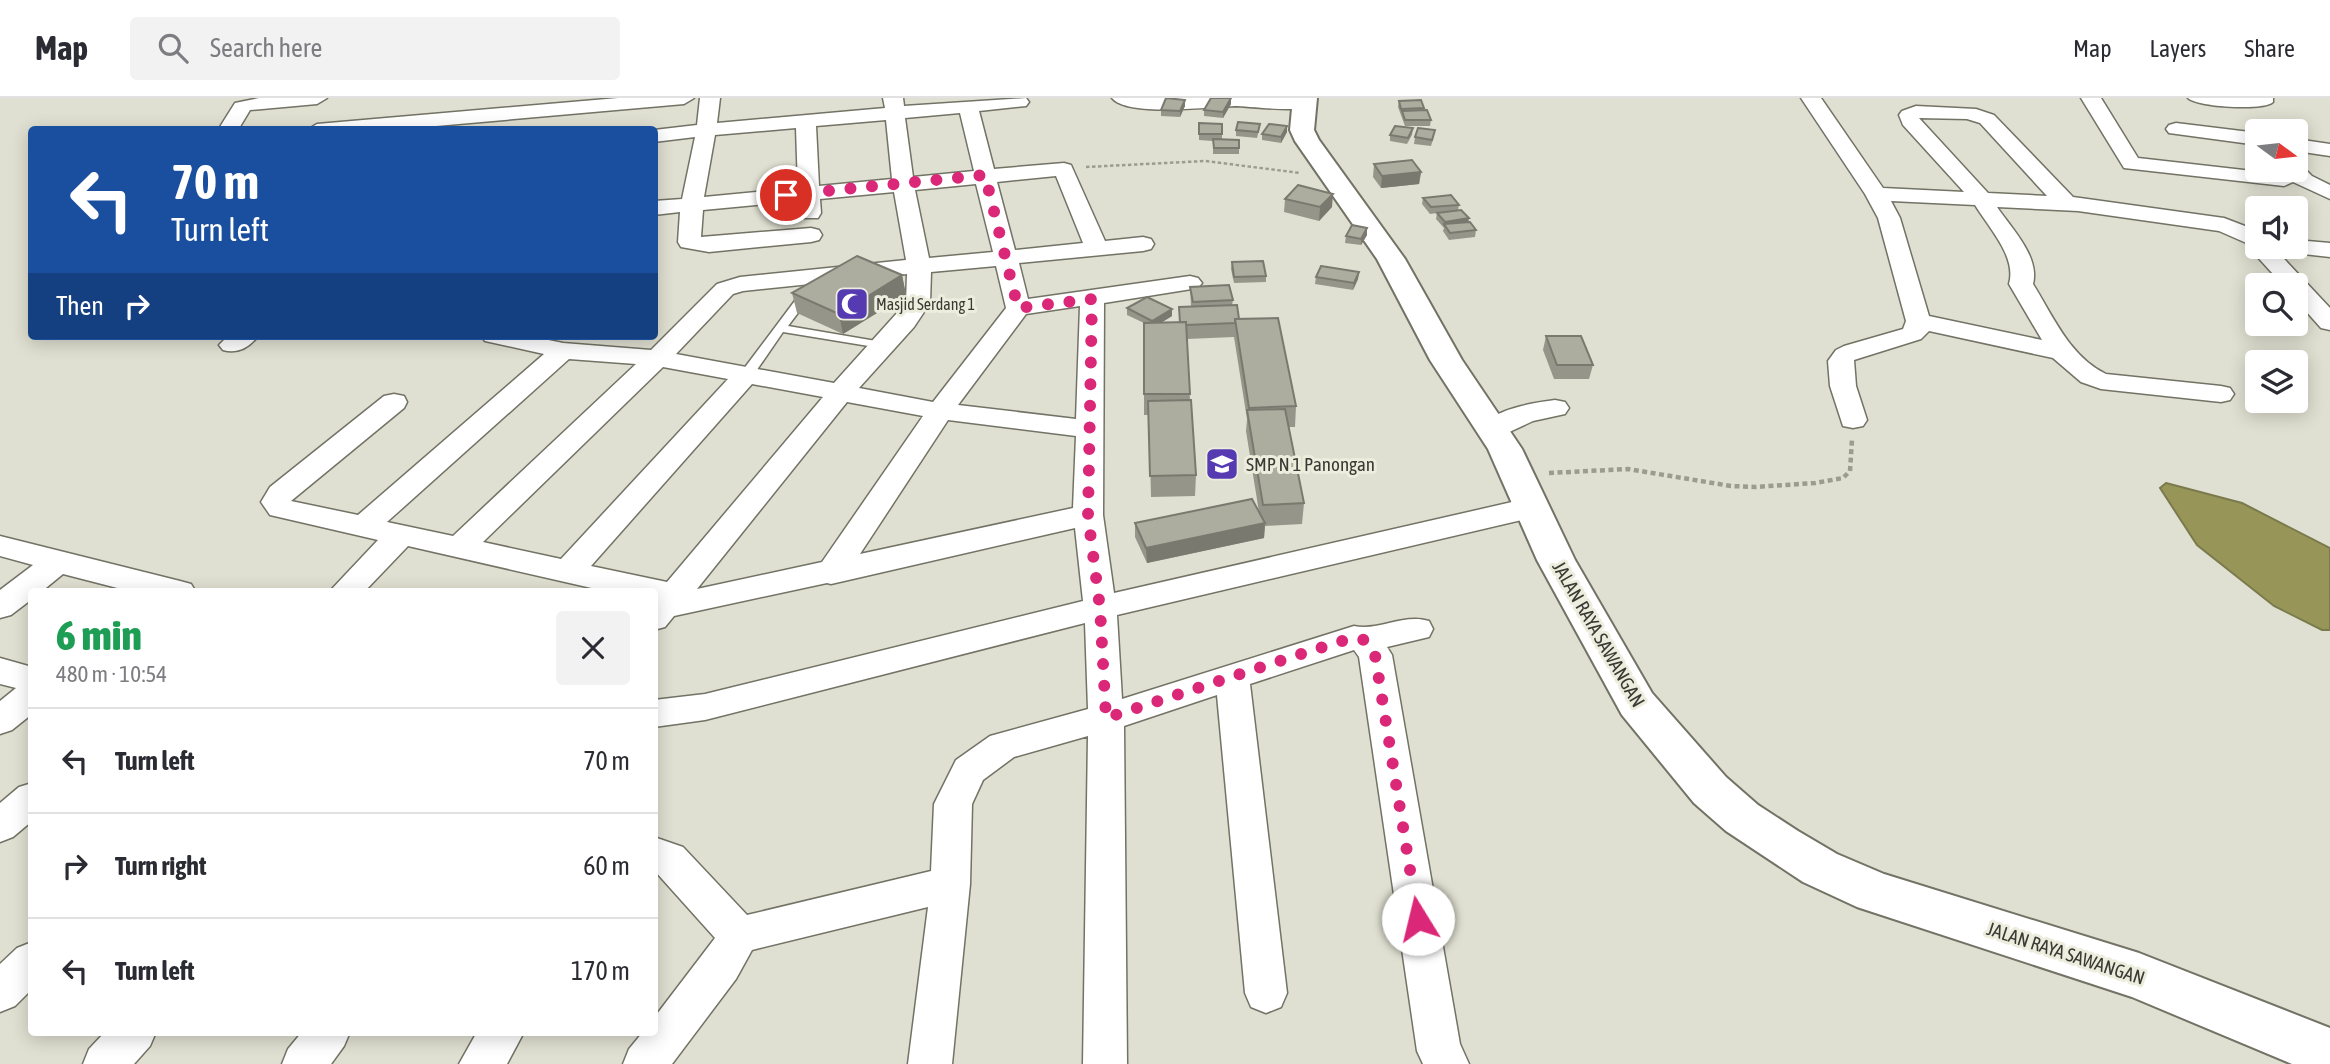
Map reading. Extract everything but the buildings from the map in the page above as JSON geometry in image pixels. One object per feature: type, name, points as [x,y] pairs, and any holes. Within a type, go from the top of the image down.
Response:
[{"type":"street","points":[[230,126],[242,107],[247,105],[317,98]]},
{"type":"street","points":[[351,126],[549,103],[684,98]]},
{"type":"street","points":[[710,98],[687,239],[709,245],[811,235]]},
{"type":"street","points":[[1122,98],[1139,103],[1304,101]]},
{"type":"street","points":[[1811,98],[1876,194],[1889,218],[1918,321],[1918,328],[1912,334],[1853,351],[1841,361],[1843,386],[1853,421]]},
{"type":"street","points":[[2091,98],[2131,164],[2245,172]]},
{"type":"street","points":[[2198,98],[2249,103],[2263,102],[2263,98]]},
{"type":"street","name":"JALAN RAYA SAWANGAN","points":[[1304,101],[1303,130],[1307,141],[1391,259],[1446,360],[1493,429],[1526,491],[1556,560],[1637,704],[1710,790],[1771,838],[1819,868],[1874,892],[2139,976],[2330,1054]]},
{"type":"street","points":[[658,136],[806,121],[895,106],[968,107],[1019,102]]},
{"type":"street","points":[[540,126],[549,103]]},
{"type":"street","points":[[664,607],[841,392],[905,322],[918,303],[919,265],[903,184],[895,106]]},
{"type":"street","points":[[968,107],[1018,308]]},
{"type":"street","points":[[2081,205],[1987,119],[1969,113],[1916,112],[1909,115],[1910,121],[1981,198],[2022,262],[2024,274],[2021,285],[2062,352],[2101,381],[2221,394]]},
{"type":"street","points":[[806,121],[811,235],[819,277]]},
{"type":"street","points":[[2176,128],[2245,137]]},
{"type":"street","points":[[2308,147],[2330,150]]},
{"type":"street","points":[[658,208],[1064,169],[1097,250]]},
{"type":"street","points":[[2306,182],[2330,193]]},
{"type":"street","points":[[1876,194],[2081,205],[2224,225],[2245,236]]},
{"type":"street","points":[[460,547],[611,405],[725,289],[740,284],[1143,244]]},
{"type":"street","points":[[2308,248],[2330,250]]},
{"type":"street","points":[[2274,259],[2288,273]]},
{"type":"street","points":[[831,573],[940,411],[1018,308],[1190,283]]},
{"type":"street","points":[[2308,293],[2330,323]]},
{"type":"street","points":[[1092,299],[1088,516],[1100,608],[1106,718],[1105,1064]]},
{"type":"street","points":[[1918,321],[2062,352]]},
{"type":"street","points":[[512,340],[563,351],[656,358],[747,373],[940,411],[1047,426],[1089,428]]},
{"type":"street","points":[[364,526],[563,351]]},
{"type":"street","points":[[568,572],[747,373]]},
{"type":"street","points":[[394,402],[280,494],[276,502],[280,508],[568,572],[612,588]]},
{"type":"street","points":[[1493,429],[1527,413],[1555,408]]},
{"type":"street","points":[[658,713],[705,707],[1100,608],[1526,491]]},
{"type":"street","points":[[664,607],[1088,516]]},
{"type":"street","points":[[349,588],[401,535]]},
{"type":"street","points":[[0,546],[164,588]]},
{"type":"street","points":[[0,607],[58,562]]},
{"type":"street","points":[[930,1064],[950,884],[953,804],[970,770],[1003,746],[1106,718],[1338,642],[1354,638],[1365,640],[1417,629]]},
{"type":"street","points":[[1365,640],[1375,655],[1439,1051],[1447,1064]]},
{"type":"street","points":[[0,671],[28,679]]},
{"type":"street","points":[[1232,676],[1266,993]]},
{"type":"street","points":[[0,720],[28,698]]},
{"type":"street","points":[[0,826],[28,802]]},
{"type":"street","points":[[658,855],[669,859],[739,935]]},
{"type":"street","points":[[645,1064],[721,966],[739,935],[950,884]]},
{"type":"street","points":[[0,992],[28,965]]},
{"type":"street","points":[[105,1064],[131,1036]]},
{"type":"street","points":[[304,1064],[325,1036]]},
{"type":"street","points":[[481,1064],[500,1036]]},
{"type":"lane","points":[[747,373],[819,277]]},
{"type":"lane","points":[[780,328],[883,346]]},
{"type":"path","points":[[1064,169],[1205,160],[1333,176]]},
{"type":"path","points":[[1526,491],[1628,469],[1731,486],[1815,483],[1843,478],[1850,471],[1853,421]]},
{"type":"shaded area","points":[[2166,483],[2242,503],[2330,548],[2330,630],[2322,630],[2274,606],[2197,545],[2160,488]]},
{"type":"place","name":"Masjid Serdang 1","points":[[852,304]]},
{"type":"place","name":"SMP N 1 Panongan","points":[[1222,464]]},
{"type":"route","points":[[786,195],[985,175],[1018,308],[1092,299],[1088,516],[1100,608],[1106,718],[1338,642],[1354,638],[1365,640],[1375,655],[1418,919]]}]
